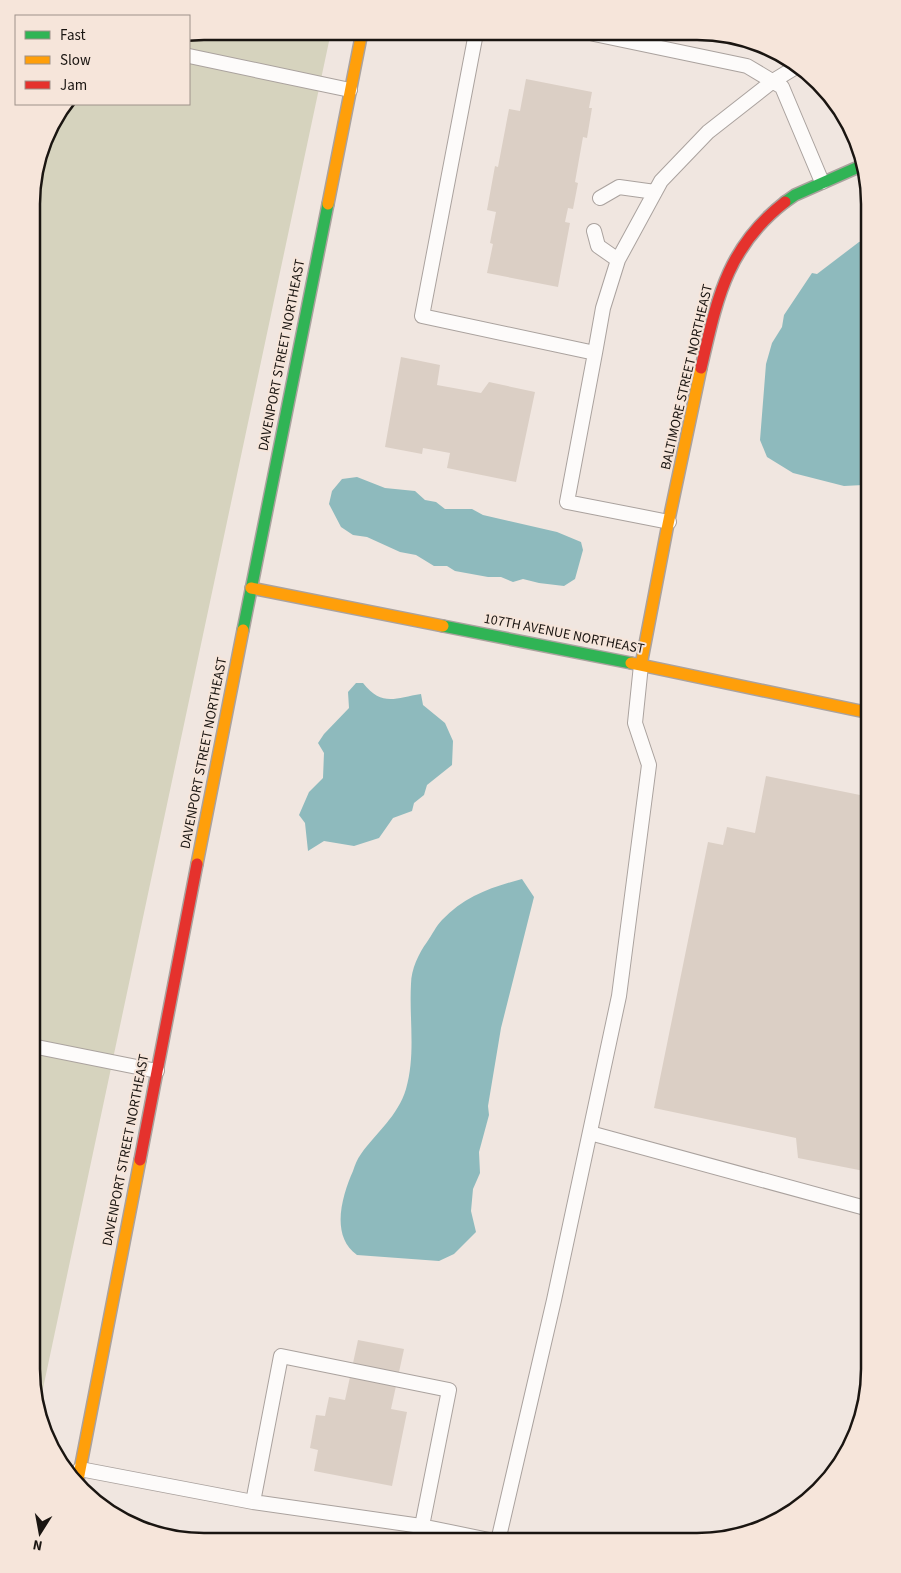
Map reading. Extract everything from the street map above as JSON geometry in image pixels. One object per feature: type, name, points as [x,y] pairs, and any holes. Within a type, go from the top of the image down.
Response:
[{"type":"street","name":"DAVENPORT STREET NORTHEAST","points":[[79,1474],[251,588],[360,40]]},
{"type":"street","name":"BALTIMORE STREET NORTHEAST","points":[[641,665],[669,522],[716,305],[728,273],[748,238],[773,212],[795,195],[856,167]]},
{"type":"street","name":"107TH AVENUE NORTHEAST","points":[[251,588],[641,665],[861,711]]},
{"type":"lane","points":[[475,40],[422,316],[595,353]]},
{"type":"lane","points":[[623,40],[747,66],[782,87],[822,182]]},
{"type":"lane","points":[[190,56],[350,90]]},
{"type":"lane","points":[[669,522],[568,502],[603,308],[618,260],[660,182],[708,132],[772,82],[791,70]]},
{"type":"lane","points":[[600,198],[619,187],[655,192]]},
{"type":"lane","points":[[594,231],[598,246],[618,260]]},
{"type":"lane","points":[[498,1533],[554,1300],[618,996],[649,765],[635,723],[641,665]]},
{"type":"lane","points":[[40,1048],[157,1072]]},
{"type":"lane","points":[[590,1133],[861,1207]]},
{"type":"lane","points":[[253,1502],[281,1356],[449,1390],[420,1533]]},
{"type":"lane","points":[[79,1474],[253,1502],[422,1526],[457,1533]]},
{"type":"shaded area","points":[[329,40],[42,1394],[40,1369],[40,204],[43,172],[52,141],[74,105],[190,105],[190,41]]},
{"type":"water","points":[[861,241],[861,485],[844,486],[793,473],[767,457],[760,440],[766,364],[772,343],[782,327],[784,315],[812,273],[817,274]]},
{"type":"water","points":[[357,477],[385,488],[415,491],[425,500],[436,502],[445,509],[472,509],[483,515],[557,532],[581,542],[583,550],[575,579],[564,586],[523,579],[513,582],[501,577],[488,577],[455,571],[447,566],[434,566],[416,555],[400,552],[367,537],[353,535],[341,527],[329,504],[332,491],[342,479]]},
{"type":"water","points":[[356,683],[363,683],[370,691],[383,698],[396,699],[421,694],[423,705],[445,723],[453,741],[452,765],[427,785],[424,795],[414,803],[412,811],[393,818],[379,838],[354,846],[324,841],[308,851],[305,823],[299,815],[309,792],[323,778],[324,753],[318,743],[349,708],[348,692]]},
{"type":"water","points":[[522,879],[534,897],[501,1028],[488,1106],[489,1115],[479,1152],[480,1173],[473,1189],[471,1211],[476,1232],[454,1254],[439,1261],[357,1255],[343,1237],[341,1227],[342,1204],[358,1158],[398,1108],[406,1089],[411,1063],[411,978],[416,962],[438,925],[451,912],[479,894],[500,885]]},
{"type":"building","points":[[526,79],[592,92],[589,108],[592,108],[587,138],[583,137],[575,182],[578,183],[573,209],[568,208],[565,222],[570,223],[558,287],[487,273],[493,244],[490,243],[496,212],[487,210],[495,166],[498,167],[509,109],[520,111]]},
{"type":"building","points":[[401,357],[440,365],[437,385],[481,393],[489,382],[535,392],[516,482],[447,468],[450,453],[423,448],[422,454],[385,447]]},
{"type":"building","points":[[766,776],[861,795],[861,1170],[798,1158],[796,1138],[654,1108],[708,842],[723,845],[727,827],[755,833]]},
{"type":"building","points":[[358,1340],[404,1349],[391,1409],[407,1412],[392,1486],[314,1471],[318,1450],[310,1448],[316,1415],[325,1416],[329,1397],[345,1400]]},
{"type":"traffic: fast","points":[[785,202],[795,195],[856,168]]},
{"type":"traffic: fast","points":[[243,630],[328,204]]},
{"type":"traffic: fast","points":[[443,626],[631,663]]},
{"type":"traffic: slow","points":[[328,204],[360,40]]},
{"type":"traffic: slow","points":[[641,665],[701,368]]},
{"type":"traffic: slow","points":[[251,588],[443,626]]},
{"type":"traffic: slow","points":[[197,864],[243,630]]},
{"type":"traffic: slow","points":[[631,663],[861,711]]},
{"type":"traffic: slow","points":[[79,1474],[140,1160]]},
{"type":"traffic: jam","points":[[701,368],[719,298],[737,257],[749,238],[785,202]]},
{"type":"traffic: jam","points":[[140,1160],[197,864]]}]
